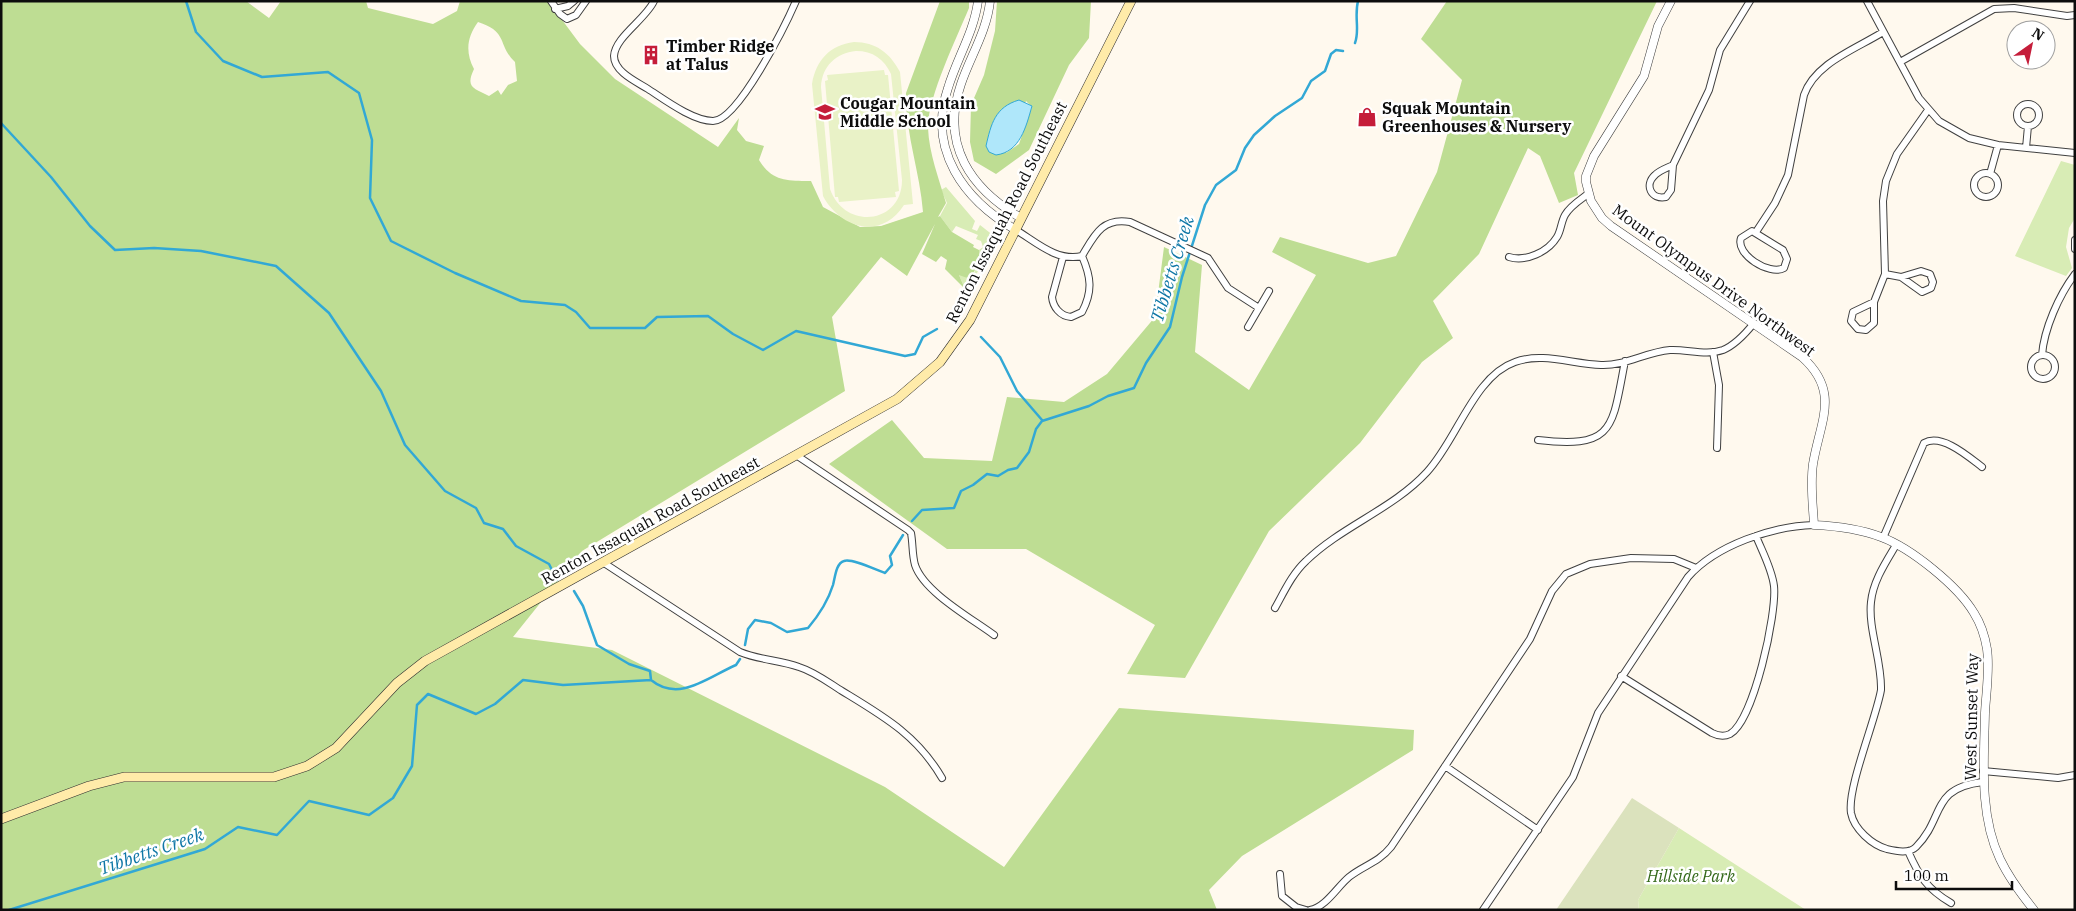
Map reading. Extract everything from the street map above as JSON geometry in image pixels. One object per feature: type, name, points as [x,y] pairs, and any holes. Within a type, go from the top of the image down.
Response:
[{"type":"main road","name":"Renton Issaquah Road Southeast","points":[[1,819],[89,786],[124,777],[274,777],[307,766],[336,748],[397,683],[425,661],[897,400],[940,362],[970,320],[1131,1]]},
{"type":"street","points":[[551,1],[567,19],[576,15],[586,1]]},
{"type":"street","points":[[556,8],[568,6],[574,1]]},
{"type":"street","points":[[654,1],[646,14],[619,44],[614,55],[615,62],[624,74],[674,106],[713,121],[721,119],[733,109],[784,28],[796,1]]},
{"type":"street","points":[[978,1],[973,28],[945,98],[942,119],[944,140],[953,169],[971,196],[988,212],[1063,257],[1082,256]]},
{"type":"street","points":[[990,1],[983,30],[958,95],[955,120],[956,137],[966,168],[980,187],[997,204],[1021,218]]},
{"type":"street","points":[[1509,257],[1517,259],[1534,255],[1547,248],[1557,237],[1565,215],[1573,205],[1588,194],[1586,182],[1590,165],[1644,76],[1658,26],[1671,1]]},
{"type":"street","points":[[1673,165],[1657,173],[1651,180],[1649,188],[1654,195],[1663,198],[1668,194],[1672,183],[1673,165],[1709,90],[1720,50],[1750,1]]},
{"type":"street","points":[[1867,1],[1928,110],[1955,132],[1998,145],[2075,153]]},
{"type":"street","points":[[1900,62],[1994,9],[2014,8],[2067,16],[2075,15]]},
{"type":"street","points":[[1756,232],[1775,204],[1788,175],[1797,139],[1804,95],[1808,85],[1815,75],[1832,62],[1883,32]]},
{"type":"street","points":[[1874,302],[1854,312],[1851,321],[1858,329],[1866,330],[1874,323],[1874,302],[1885,274],[1883,201],[1886,181],[1897,154],[1928,110]]},
{"type":"street","points":[[2026,148],[2028,126]]},
{"type":"street","points":[[1990,174],[1998,145]]},
{"type":"street","name":"Mount Olympus Drive Northwest","points":[[1588,194],[1596,210],[1611,226],[1754,323],[1810,364],[1821,380],[1824,390],[1825,411],[1812,476],[1814,525]]},
{"type":"street","points":[[1082,256],[1099,229],[1116,221],[1130,222],[1208,258],[1228,288],[1259,308]]},
{"type":"street","points":[[1752,231],[1756,232],[1786,254],[1784,268],[1776,270],[1766,269],[1742,251],[1740,242],[1744,234],[1752,231]]},
{"type":"street","points":[[2075,240],[2075,248]]},
{"type":"street","points":[[1063,257],[1052,297],[1060,313],[1071,317],[1082,312],[1091,286],[1090,274],[1082,256]]},
{"type":"street","points":[[1885,274],[1901,277],[1922,292],[1930,288],[1933,282],[1930,274],[1921,271],[1901,277]]},
{"type":"street","points":[[2042,355],[2044,339],[2075,274]]},
{"type":"street","points":[[1248,327],[1269,291]]},
{"type":"street","points":[[1275,608],[1289,583],[1306,560],[1396,498],[1427,472],[1448,445],[1479,390],[1499,370],[1514,362],[1534,358],[1602,365],[1625,362],[1648,354],[1672,350],[1713,352],[1733,344],[1754,323]]},
{"type":"street","points":[[1713,352],[1719,385],[1717,448]]},
{"type":"street","points":[[1538,440],[1583,443],[1602,433],[1614,415],[1625,362]]},
{"type":"street","points":[[1883,538],[1924,443],[1931,441],[1941,442],[1957,450],[1982,468]]},
{"type":"street","points":[[796,455],[908,530],[911,533],[915,564],[921,576],[936,592],[994,634]]},
{"type":"street","points":[[1483,910],[1574,777],[1598,713],[1621,676],[1696,568],[1706,560],[1756,536],[1782,528],[1814,525]]},
{"type":"street","name":"West Sunset Way","points":[[1814,525],[1849,528],[1883,538],[1896,545],[1914,556],[1954,589],[1965,600],[1979,623],[1988,660],[1983,782],[1996,850],[2006,872],[2034,910]]},
{"type":"street","points":[[1621,676],[1712,733],[1723,736],[1736,729],[1759,679],[1774,601],[1774,584],[1756,536]]},
{"type":"street","points":[[1896,545],[1879,576],[1872,595],[1871,613],[1882,676],[1881,690],[1850,804],[1854,820],[1870,840],[1886,849],[1908,851],[1920,841],[1951,792],[1962,785],[1983,782]]},
{"type":"street","points":[[1280,874],[1282,896],[1301,909],[1308,910],[1324,903],[1351,876],[1384,855],[1530,639],[1552,591],[1566,574],[1590,564],[1631,558],[1674,559],[1696,568]]},
{"type":"street","points":[[604,563],[740,652],[802,668],[889,720],[906,733],[924,752],[942,778]]},
{"type":"street","points":[[1445,766],[1538,830]]},
{"type":"street","points":[[1983,771],[2058,778],[2075,775]]},
{"type":"street","points":[[1908,851],[1925,883],[1935,894],[1951,903]]},
{"type":"green space","points":[[1,1],[246,1],[269,18],[281,1],[366,1],[368,8],[433,24],[457,11],[460,1],[548,1],[580,44],[615,79],[718,147],[739,118],[737,130],[746,141],[764,146],[759,160],[769,173],[781,179],[811,181],[823,207],[860,227],[881,226],[923,212],[910,138],[906,93],[940,1],[969,1],[969,8],[937,85],[932,101],[928,128],[932,156],[946,203],[938,217],[940,216],[952,232],[979,250],[981,259],[970,279],[959,275],[965,289],[945,269],[947,260],[941,256],[936,262],[922,254],[935,224],[907,276],[881,257],[832,317],[845,391],[582,551],[513,637],[612,650],[885,787],[1004,867],[1119,708],[1414,730],[1413,750],[1242,856],[1209,890],[1217,910],[1,910]],"holes":[[[478,22],[488,26],[499,35],[506,50],[515,62],[517,81],[508,85],[501,95],[498,90],[489,96],[472,87],[470,80],[474,69],[468,51],[471,33]]]},
{"type":"green space","points":[[997,1],[1091,1],[1089,38],[1069,65],[1029,150],[996,174],[974,161],[970,142],[971,105],[984,75],[995,31]],"holes":[[[1026,101],[1032,107],[1019,144],[1006,153]]]},
{"type":"green space","points":[[1447,1],[1657,1],[1574,173],[1578,195],[1559,203],[1540,156],[1528,148],[1479,254],[1433,301],[1453,338],[1422,362],[1360,443],[1269,531],[1185,678],[1127,674],[1155,625],[1026,549],[947,549],[829,464],[892,420],[924,458],[992,461],[1007,397],[1064,402],[1107,374],[1155,317],[1164,247],[1202,265],[1195,352],[1249,390],[1316,275],[1272,252],[1280,237],[1368,263],[1396,256],[1437,172],[1462,80],[1421,39]]},
{"type":"green space","points":[[854,42],[876,46],[892,59],[900,72],[913,204],[904,205],[895,216],[884,223],[873,226],[861,226],[840,216],[830,207],[823,196],[812,84],[821,61],[831,50]],"holes":[[[862,51],[873,54],[881,60],[891,74],[902,180],[900,195],[893,206],[883,213],[872,217],[859,216],[848,212],[837,202],[830,189],[821,87],[824,73],[831,62],[849,52]]]},
{"type":"green space","points":[[884,70],[885,75],[888,75],[899,191],[895,192],[896,197],[839,202],[838,197],[835,197],[825,81],[828,80],[827,75]]},
{"type":"green space","points":[[2061,161],[2075,165],[2075,218],[2069,228],[2066,247],[2072,268],[2066,276],[2015,256]]},
{"type":"green space","points":[[946,187],[975,221],[972,229],[977,231],[980,225],[994,236],[968,291],[965,289],[959,275],[962,274],[968,279],[972,277],[981,259],[979,250],[983,247],[981,241],[976,239],[978,235],[956,226],[952,232],[940,216],[947,203],[941,190]]},
{"type":"green space","points":[[1632,798],[1679,828],[1638,900],[1639,910],[1556,910]]},
{"type":"green space","name":"Hillside Park","points":[[1679,828],[1806,910],[1639,910],[1638,900]]},
{"type":"water","points":[[1019,100],[1032,106],[1021,137],[1011,149],[1004,153],[996,155],[989,152],[986,146],[995,117],[1004,107]]},
{"type":"waterway","points":[[186,1],[196,32],[223,61],[262,77],[328,72],[359,93],[372,140],[370,198],[391,241],[455,273],[521,301],[565,305],[576,312],[590,328],[645,328],[657,317],[708,316],[733,334],[763,350],[796,331],[905,356],[915,354],[923,337],[937,329]]},
{"type":"waterway","name":"Tibbetts Creek","points":[[1355,43],[1358,1]]},
{"type":"waterway","name":"Tibbetts Creek","points":[[912,521],[922,510],[954,508],[961,491],[973,485],[987,474],[998,476],[1008,470],[1017,468],[1029,452],[1036,429],[1042,421],[1089,406],[1108,396],[1134,388],[1146,363],[1170,327],[1182,277],[1205,205],[1216,185],[1236,170],[1245,148],[1254,135],[1275,116],[1302,98],[1311,81],[1325,71],[1331,54],[1336,50],[1343,51]]},
{"type":"waterway","points":[[1,123],[51,177],[90,226],[115,250],[154,248],[201,251],[276,266],[329,313],[381,391],[405,445],[445,491],[476,508],[484,523],[503,529],[516,546],[549,564],[557,580]]},
{"type":"waterway","points":[[981,337],[1000,357],[1017,391],[1042,420]]},
{"type":"waterway","name":"Tibbetts Creek","points":[[745,645],[748,629],[755,620],[771,623],[787,632],[808,628],[826,602],[841,562],[853,561],[885,573],[892,565],[890,556],[903,535]]},
{"type":"waterway","points":[[574,591],[583,606],[597,645],[629,664],[650,671],[651,680]]},
{"type":"waterway","name":"Tibbetts Creek","points":[[9,910],[205,849],[238,827],[277,835],[309,801],[369,815],[393,798],[412,766],[417,705],[428,694],[476,714],[495,704],[523,680],[563,685],[651,680],[672,689],[683,689],[694,686],[736,665],[740,659]]},
{"type":"place","name":"Timber Ridge at Talus","points":[[651,55]]},
{"type":"place","name":"Cougar Mountain Middle School","points":[[825,112]]},
{"type":"place","name":"Squak Mountain Greenhouses & Nursery","points":[[1367,117]]}]
